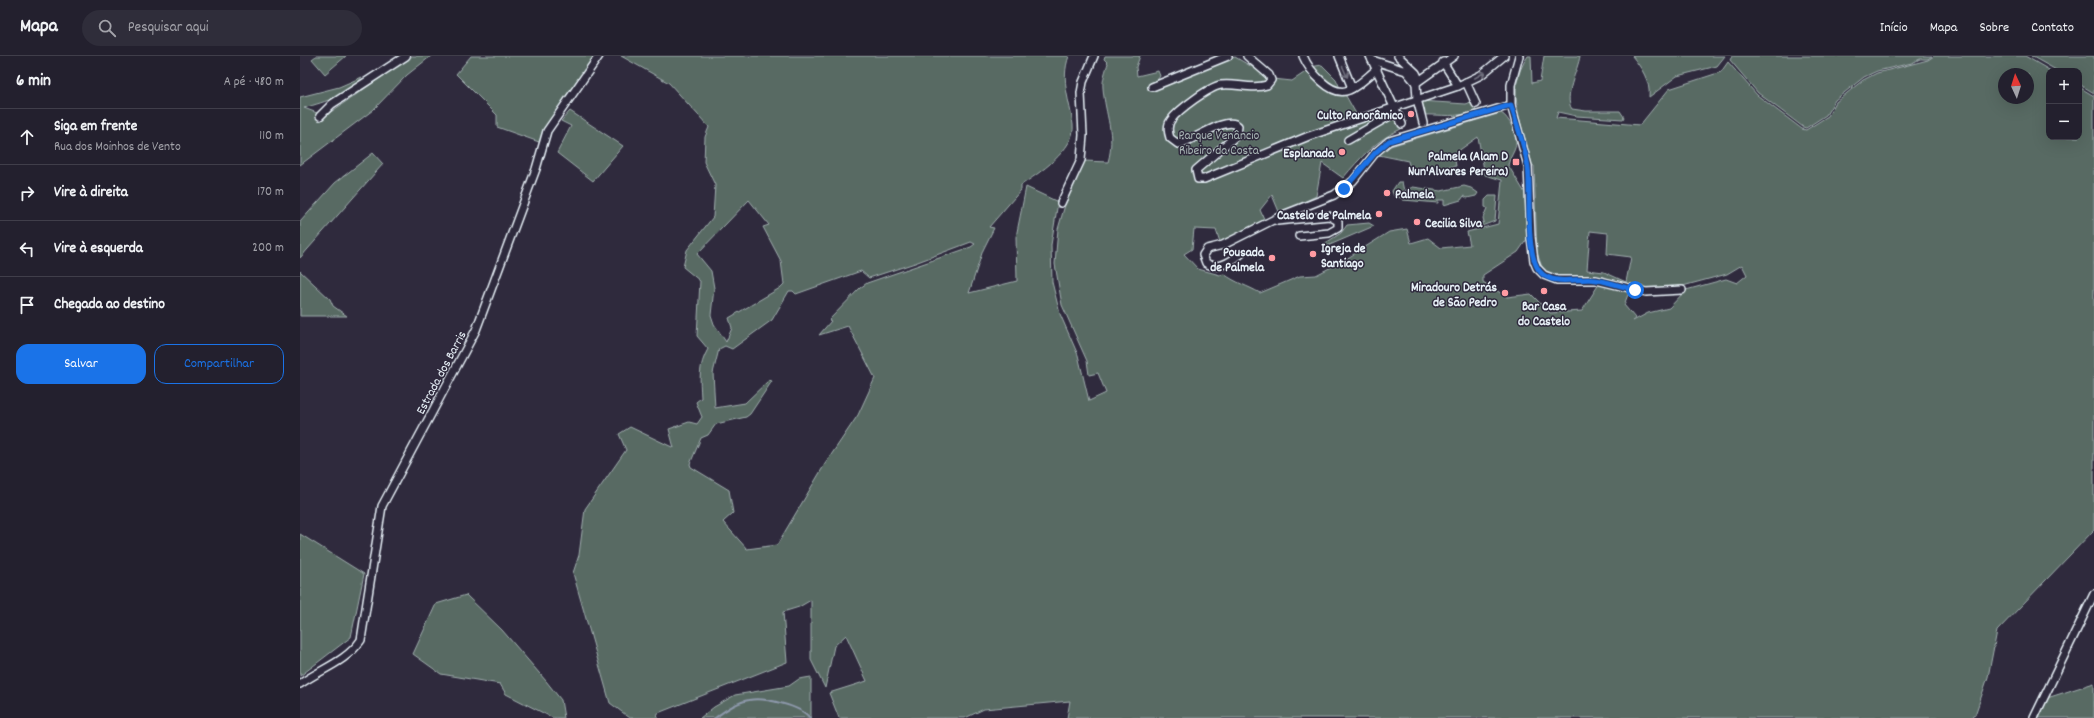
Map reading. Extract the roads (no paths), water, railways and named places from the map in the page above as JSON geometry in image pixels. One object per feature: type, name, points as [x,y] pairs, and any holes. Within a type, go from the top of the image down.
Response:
[{"type":"street","points":[[320,116],[332,104],[406,56]]},
{"type":"street","name":"Estrada dos Barris","points":[[300,684],[339,662],[361,640],[382,506],[476,330],[536,169],[547,131],[599,56]]},
{"type":"street","points":[[1061,203],[1080,160],[1083,136],[1081,93],[1083,82],[1094,56]]},
{"type":"street","points":[[1152,87],[1228,56]]},
{"type":"street","points":[[1247,56],[1267,73],[1271,80],[1267,85],[1256,87],[1227,85],[1213,88],[1170,121],[1168,129],[1170,138],[1178,144],[1183,144],[1206,130],[1229,124],[1236,124],[1238,126],[1237,135],[1196,170],[1198,179],[1204,180],[1309,136],[1458,86],[1492,67],[1504,56]]},
{"type":"street","points":[[1303,56],[1312,74],[1325,84],[1337,90],[1343,91],[1352,88],[1377,69]]},
{"type":"street","points":[[1339,56],[1352,88]]},
{"type":"street","points":[[1398,56],[1416,73],[1418,77],[1416,83],[1417,99],[1423,123]]},
{"type":"street","points":[[1416,83],[1443,62],[1454,56]]},
{"type":"street","points":[[1518,56],[1511,85],[1511,105],[1528,166],[1533,256],[1535,264],[1546,277],[1563,280],[1596,280],[1646,292],[1682,290]]},
{"type":"street","points":[[1371,58],[1406,70],[1416,83]]},
{"type":"street","points":[[1371,58],[1395,106],[1402,124]]},
{"type":"street","points":[[1443,62],[1458,86]]},
{"type":"street","points":[[1466,82],[1476,104]]},
{"type":"street","points":[[1241,254],[1228,262],[1216,266],[1206,263],[1203,255],[1207,249],[1223,245],[1269,222],[1334,195],[1344,189],[1379,149],[1393,139],[1511,105]]},
{"type":"street","points":[[1348,140],[1388,117],[1395,106]]},
{"type":"street","points":[[1269,222],[1329,216],[1338,221],[1338,228],[1333,232],[1299,236]]},
{"type":"street","points":[[2034,718],[2094,594]]},
{"type":"waterway","points":[[715,718],[735,705],[744,701],[756,699],[773,701],[791,706],[810,718]]},
{"type":"place","name":"Culto Panorâmico","points":[[1411,114]]},
{"type":"place","name":"Esplanada","points":[[1342,152]]},
{"type":"place","name":"Palmela (Alam D Nun'Alvares Pereira)","points":[[1516,162]]},
{"type":"place","name":"Palmela","points":[[1387,193]]},
{"type":"place","name":"Castelo de Palmela","points":[[1379,214]]},
{"type":"place","name":"Cecilia Silva","points":[[1417,222]]},
{"type":"place","name":"Igreja de Santiago","points":[[1313,254]]},
{"type":"place","name":"Pousada de Palmela","points":[[1272,258]]},
{"type":"place","name":"Bar Casa do Castelo","points":[[1544,291]]},
{"type":"place","name":"Miradouro Detrás de São Pedro","points":[[1505,293]]},
{"type":"park label","name":"Parque Venâncio Ribeiro da Costa","points":[[1219,142]]}]
